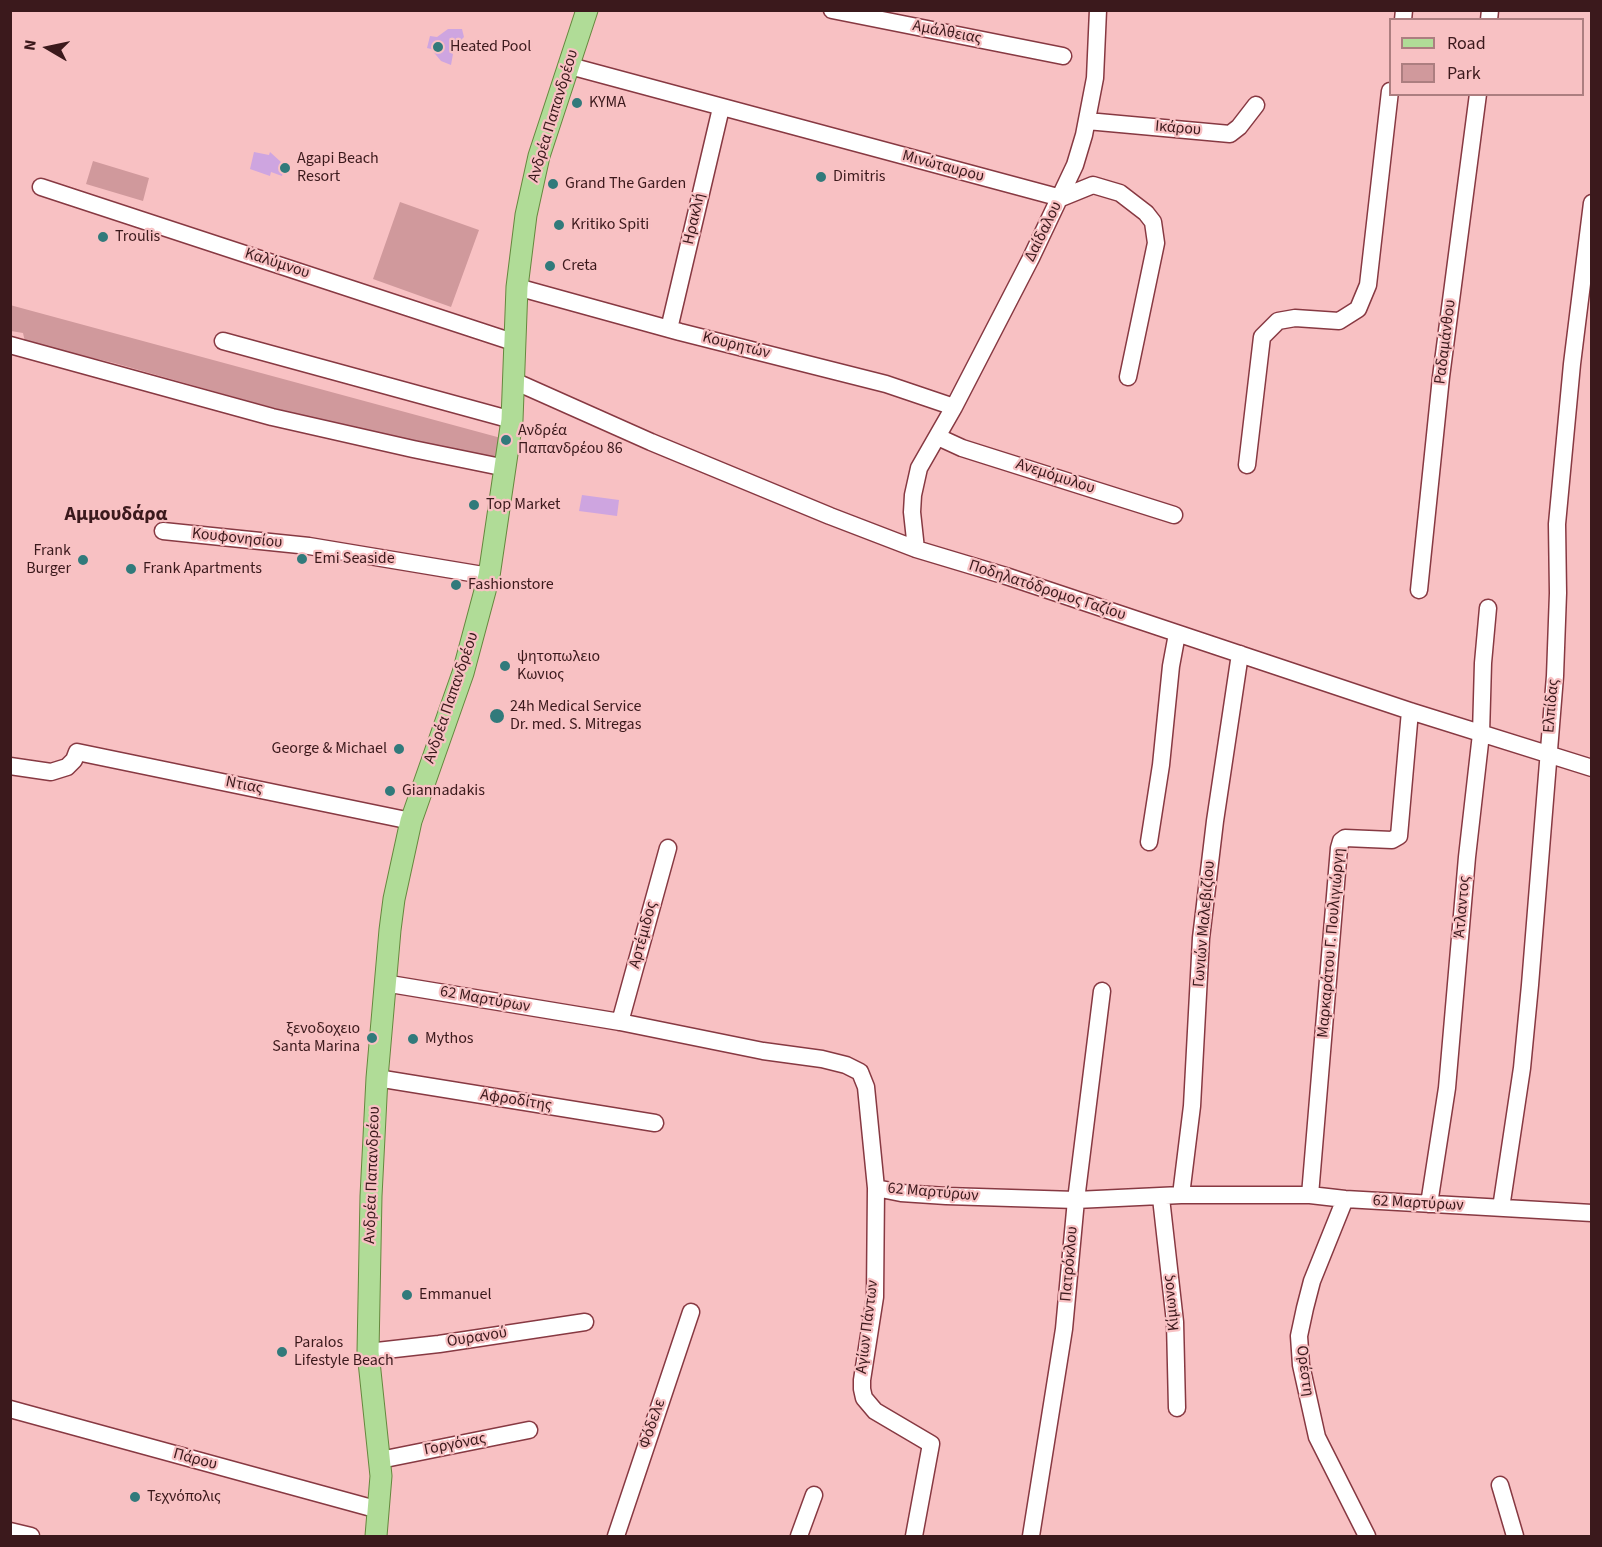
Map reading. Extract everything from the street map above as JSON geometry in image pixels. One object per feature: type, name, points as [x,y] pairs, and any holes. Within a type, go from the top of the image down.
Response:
[{"type":"main road","name":"Ανδρέα Παπανδρέου","points":[[376,1536],[380,1460],[368,1352],[371,1196],[384,983],[394,899],[411,821],[463,673],[489,576],[512,420],[513,342],[526,215],[539,156],[587,10]]},
{"type":"street","name":"Αμάλθειας","points":[[832,10],[1063,56]]},
{"type":"street","name":"Δαίδαλου","points":[[916,549],[912,512],[916,481],[924,458],[954,407],[1075,165],[1088,121],[1095,78],[1098,10]]},
{"type":"street","name":"Μινώταυρου","points":[[570,66],[1060,198]]},
{"type":"street","points":[[1247,465],[1262,338],[1278,321],[1295,318],[1339,321],[1358,309],[1368,285],[1390,96]]},
{"type":"street","name":"Ραδαμάνθου","points":[[1419,590],[1442,377],[1478,96]]},
{"type":"street","name":"Ικάρου","points":[[1088,121],[1230,134],[1239,127],[1256,105]]},
{"type":"street","name":"Ηρακλή","points":[[669,329],[721,108]]},
{"type":"street","points":[[1060,198],[1094,185],[1110,188],[1138,204],[1153,222],[1156,243],[1154,257],[1128,377]]},
{"type":"street","name":"Καλύμνου","points":[[41,187],[513,342]]},
{"type":"street","name":"Ελπίδας","points":[[1501,1209],[1523,1056],[1555,676],[1558,592],[1557,524],[1572,364],[1592,203]]},
{"type":"street","name":"Κουρητών","points":[[517,287],[669,329],[886,384],[954,407]]},
{"type":"street","points":[[223,341],[512,420]]},
{"type":"street","points":[[10,345],[272,417],[392,445],[506,468]]},
{"type":"street","name":"Ποδηλατόδρομος Γαζίου","points":[[514,381],[662,446],[916,549],[1006,576],[1410,711],[1592,768]]},
{"type":"street","name":"Ανεμόμυλου","points":[[938,437],[962,448],[1174,515]]},
{"type":"street","name":"Κουφονησίου","points":[[163,531],[309,546],[489,576]]},
{"type":"street","name":"Άτλαντος","points":[[1430,1204],[1447,1088],[1467,857],[1481,734],[1483,663],[1488,608]]},
{"type":"street","points":[[1149,842],[1177,634]]},
{"type":"street","name":"Γωνιών Μαλεβιζίου","points":[[1180,1195],[1192,1106],[1201,938],[1229,720],[1240,654]]},
{"type":"street","name":"Μαρκαράτου Γ. Πουλιγιώργη","points":[[1310,1195],[1339,848],[1341,841],[1345,838],[1392,840],[1399,836],[1410,711]]},
{"type":"street","name":"Ντιας","points":[[10,766],[51,772],[67,767],[74,760],[77,752],[411,821]]},
{"type":"street","name":"Αρτέμιδος","points":[[620,1022],[668,848]]},
{"type":"street","name":"62 Μαρτύρων","points":[[384,983],[620,1022],[846,1065],[860,1072],[866,1087],[876,1188],[901,1193],[1076,1200],[1161,1198],[1180,1195],[1310,1195],[1501,1209],[1592,1213]]},
{"type":"street","name":"Πατρόκλου","points":[[1031,1536],[1064,1329],[1076,1200],[1102,992]]},
{"type":"street","name":"Αφροδίτης","points":[[377,1078],[655,1123]]},
{"type":"street","name":"Αγίων Πάντων","points":[[876,1188],[875,1297],[862,1389],[868,1406],[881,1416],[931,1444],[914,1536]]},
{"type":"street","name":"Κίμωνος","points":[[1161,1198],[1175,1322],[1177,1408]]},
{"type":"street","name":"Ορέστη","points":[[1345,1199],[1312,1281],[1299,1336],[1301,1365],[1317,1437],[1367,1536]]},
{"type":"street","name":"Φόδελε","points":[[616,1536],[691,1312]]},
{"type":"street","name":"Ουρανού","points":[[368,1352],[585,1322]]},
{"type":"street","name":"Πάρου","points":[[10,1409],[379,1510]]},
{"type":"street","name":"Γοργόνας","points":[[380,1460],[529,1430]]},
{"type":"street","points":[[1500,1485],[1515,1536]]},
{"type":"street","points":[[799,1536],[814,1495]]},
{"type":"street","points":[[10,1531],[31,1536]]},
{"type":"green space","points":[[93,161],[149,178],[143,201],[86,184]]},
{"type":"green space","points":[[400,202],[479,230],[451,307],[373,279]]},
{"type":"green space","points":[[10,305],[501,438],[500,462],[369,433],[114,363],[25,342],[23,333],[11,331]]},
{"type":"shaded area","name":"Heated Pool","points":[[448,29],[462,29],[464,37],[450,46],[450,52],[453,54],[451,65],[441,61],[431,49],[427,48],[430,36],[437,37]]},
{"type":"shaded area","points":[[254,152],[269,155],[270,152],[281,162],[280,166],[285,167],[282,176],[271,172],[270,176],[250,169]]},
{"type":"shaded area","points":[[582,495],[619,500],[617,516],[579,511]]},
{"type":"place","name":"Heated Pool","points":[[438,47]]},
{"type":"place","name":"ΚΥΜΑ","points":[[577,103]]},
{"type":"place","name":"Agapi Beach Resort","points":[[285,168]]},
{"type":"place","name":"Dimitris","points":[[821,177]]},
{"type":"place","name":"Grand The Garden","points":[[553,184]]},
{"type":"place","name":"Kritiko Spiti","points":[[559,225]]},
{"type":"place","name":"Troulis","points":[[103,237]]},
{"type":"place","name":"Creta","points":[[550,266]]},
{"type":"place","name":"Ανδρέα Παπανδρέου 86","points":[[506,440]]},
{"type":"place","name":"Top Market","points":[[474,505]]},
{"type":"place","name":"Emi Seaside","points":[[302,559]]},
{"type":"place","name":"Frank Burger","points":[[83,560]]},
{"type":"place","name":"Frank Apartments","points":[[131,569]]},
{"type":"place","name":"Fashionstore","points":[[456,585]]},
{"type":"place","name":"ψητοπωλειο Κωνιος","points":[[505,666]]},
{"type":"place","name":"24h Medical Service Dr. med. S. Mitregas","points":[[497,716]]},
{"type":"place","name":"George & Michael","points":[[399,749]]},
{"type":"place","name":"Giannadakis","points":[[390,791]]},
{"type":"place","name":"ξενοδοχειο Santa Marina","points":[[372,1038]]},
{"type":"place","name":"Mythos","points":[[413,1039]]},
{"type":"place","name":"Emmanuel","points":[[407,1295]]},
{"type":"place","name":"Paralos Lifestyle Beach","points":[[282,1352]]},
{"type":"place","name":"Τεχνόπολις","points":[[135,1497]]},
{"type":"district","name":"Αμμουδάρα","points":[[116,516]]}]
